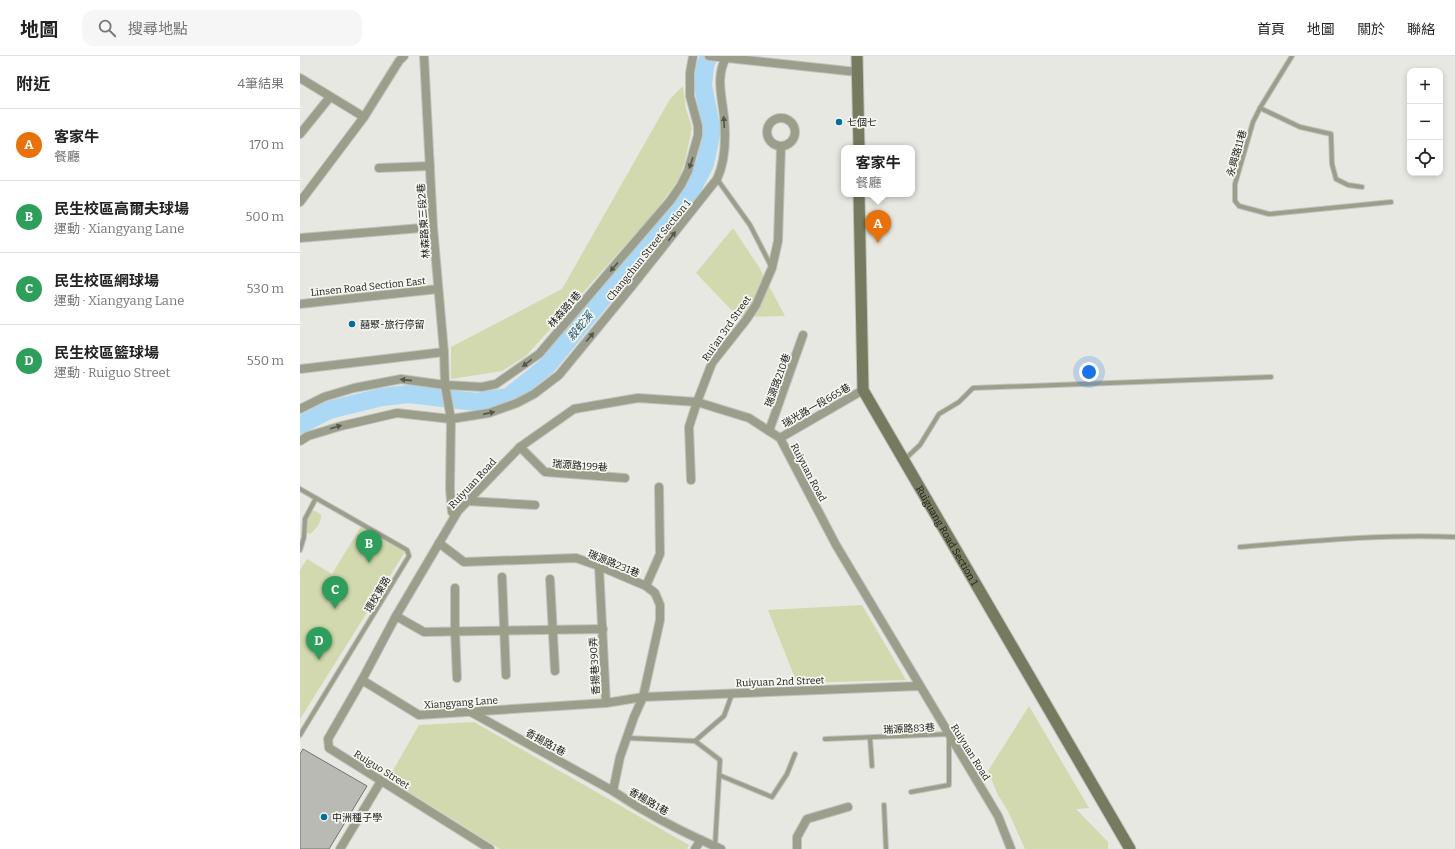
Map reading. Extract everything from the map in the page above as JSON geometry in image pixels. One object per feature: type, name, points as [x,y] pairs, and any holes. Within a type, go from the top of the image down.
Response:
[{"type":"street","name":"林森路東三段2巷","points":[[424,56],[433,227],[444,352],[445,385],[450,419],[450,489],[452,512]]},
{"type":"street","name":"林森路1巷","points":[[300,409],[324,397],[354,388],[378,382],[401,379],[445,385],[482,387],[496,384],[539,354],[670,201],[681,186],[688,171],[698,135],[698,126],[690,96],[690,73],[693,56]]},
{"type":"street","points":[[709,56],[857,72]]},
{"type":"street","points":[[857,56],[859,145]]},
{"type":"street","name":"Changchun Street Section 1","points":[[300,441],[308,436],[341,426],[397,413],[450,419],[489,413],[517,403],[534,394],[559,375],[717,179],[724,159],[724,117],[720,79],[726,57]]},
{"type":"street","points":[[300,202],[364,117],[402,58]]},
{"type":"street","points":[[300,78],[364,117]]},
{"type":"street","points":[[300,134],[330,97]]},
{"type":"street","name":"Rui'an 3rd Street","points":[[691,480],[689,426],[697,402],[712,363],[756,305],[772,268],[778,235],[781,146]]},
{"type":"street","points":[[379,168],[430,166]]},
{"type":"street","name":"Ruiguang Road Section 1","points":[[859,197],[863,390],[1130,849]]},
{"type":"street","points":[[300,238],[433,227]]},
{"type":"street","name":"Linsen Road Section East","points":[[300,304],[438,289]]},
{"type":"street","name":"瑞源路210巷","points":[[769,431],[803,335]]},
{"type":"street","points":[[300,369],[444,352]]},
{"type":"street","name":"瑞光路一段665巷","points":[[780,438],[863,390]]},
{"type":"street","name":"Ruiyuan Road","points":[[439,543],[458,511],[520,447],[574,409],[638,398],[697,402],[749,418],[780,438],[836,544],[919,686],[998,816],[1011,849]]},
{"type":"street","name":"瑞源路199巷","points":[[520,447],[545,472],[626,478]]},
{"type":"street","points":[[646,586],[660,554],[659,487]]},
{"type":"street","points":[[467,501],[535,505]]},
{"type":"street","points":[[362,680],[396,616],[439,543]]},
{"type":"street","name":"瑞源路231巷","points":[[439,543],[464,562],[576,558],[646,586],[655,593],[660,605],[660,620],[643,696]]},
{"type":"street","name":"香揚巷390弄","points":[[599,566],[606,703]]},
{"type":"street","points":[[502,577],[503,631],[506,675]]},
{"type":"street","points":[[550,579],[555,671]]},
{"type":"street","points":[[455,588],[457,678]]},
{"type":"street","points":[[396,616],[424,632],[603,629]]},
{"type":"street","name":"Xiangyang Lane","points":[[362,680],[419,715],[606,703],[643,696]]},
{"type":"street","name":"Ruiguo Street","points":[[362,680],[328,739],[329,748],[490,849]]},
{"type":"street","name":"Ruiyuan 2nd Street","points":[[643,696],[919,686]]},
{"type":"street","name":"香楊路1巷","points":[[643,696],[634,716],[620,758],[613,791],[636,807],[718,848]]},
{"type":"street","name":"香揚路1巷","points":[[468,711],[613,791]]},
{"type":"street","points":[[340,849],[381,781]]},
{"type":"street","points":[[797,849],[797,837],[807,819],[848,807]]},
{"type":"street","points":[[695,849],[701,840]]},
{"type":"lane","name":"永興路11巷","points":[[1292,56],[1253,122],[1235,184],[1235,201],[1239,206],[1269,214],[1391,202]]},
{"type":"lane","points":[[1260,108],[1300,127],[1331,134],[1332,164],[1336,179],[1348,185],[1362,187]]},
{"type":"lane","points":[[717,179],[750,225],[772,268]]},
{"type":"lane","points":[[904,460],[920,445],[939,414],[959,402],[973,388],[1272,377]]},
{"type":"lane","name":"環校東路","points":[[300,489],[407,550],[409,556],[300,735]]},
{"type":"lane","points":[[300,550],[304,537],[305,519],[316,498]]},
{"type":"lane","points":[[1240,547],[1324,540],[1421,536],[1455,537]]},
{"type":"lane","points":[[695,741],[724,716],[732,693]]},
{"type":"lane","points":[[911,792],[949,785],[949,734]]},
{"type":"lane","name":"瑞源路83巷","points":[[825,739],[949,734]]},
{"type":"lane","points":[[627,738],[695,741],[720,760],[718,848]]},
{"type":"lane","points":[[870,738],[872,766]]},
{"type":"lane","points":[[719,775],[772,797],[787,774],[795,754]]},
{"type":"lane","points":[[884,805],[886,849]]},
{"type":"green space","points":[[683,86],[686,109],[692,128],[685,161],[679,179],[655,212],[526,356],[502,371],[451,379],[451,347],[562,289],[670,99]]},
{"type":"green space","points":[[733,228],[759,267],[785,316],[738,317],[696,273]]},
{"type":"green space","points":[[312,510],[321,515],[321,518],[318,526],[310,534],[307,533],[307,521]]},
{"type":"green space","points":[[362,525],[405,552],[300,719],[300,570],[307,559],[332,574]]},
{"type":"green space","points":[[862,605],[906,680],[797,683],[768,610]]},
{"type":"green space","points":[[1029,706],[1089,808],[1076,809],[1108,842],[1108,849],[1025,849],[1008,811],[998,795],[988,771]]},
{"type":"green space","points":[[474,722],[689,845],[687,849],[500,849],[388,779],[419,725]]},
{"type":"building","name":"中洲種子學","points":[[303,749],[367,786],[329,849],[300,849],[300,754]]},
{"type":"waterway","name":"殺蛇溪","points":[[300,425],[329,410],[382,397],[409,394],[476,402],[508,397],[547,366],[691,191],[705,164],[712,131],[703,86],[705,66],[709,56]]},
{"type":"place","name":"七個七","points":[[839,122]]},
{"type":"place","name":"客家牛","points":[[878,243]]},
{"type":"place","name":"囍聚-旅行停留","points":[[352,324]]},
{"type":"place","name":"民生校區高爾夫球場","points":[[369,563]]},
{"type":"place","name":"民生校區網球場","points":[[335,609]]},
{"type":"place","name":"民生校區籃球場","points":[[319,660]]},
{"type":"place","name":"中洲種子學","points":[[324,817]]}]
